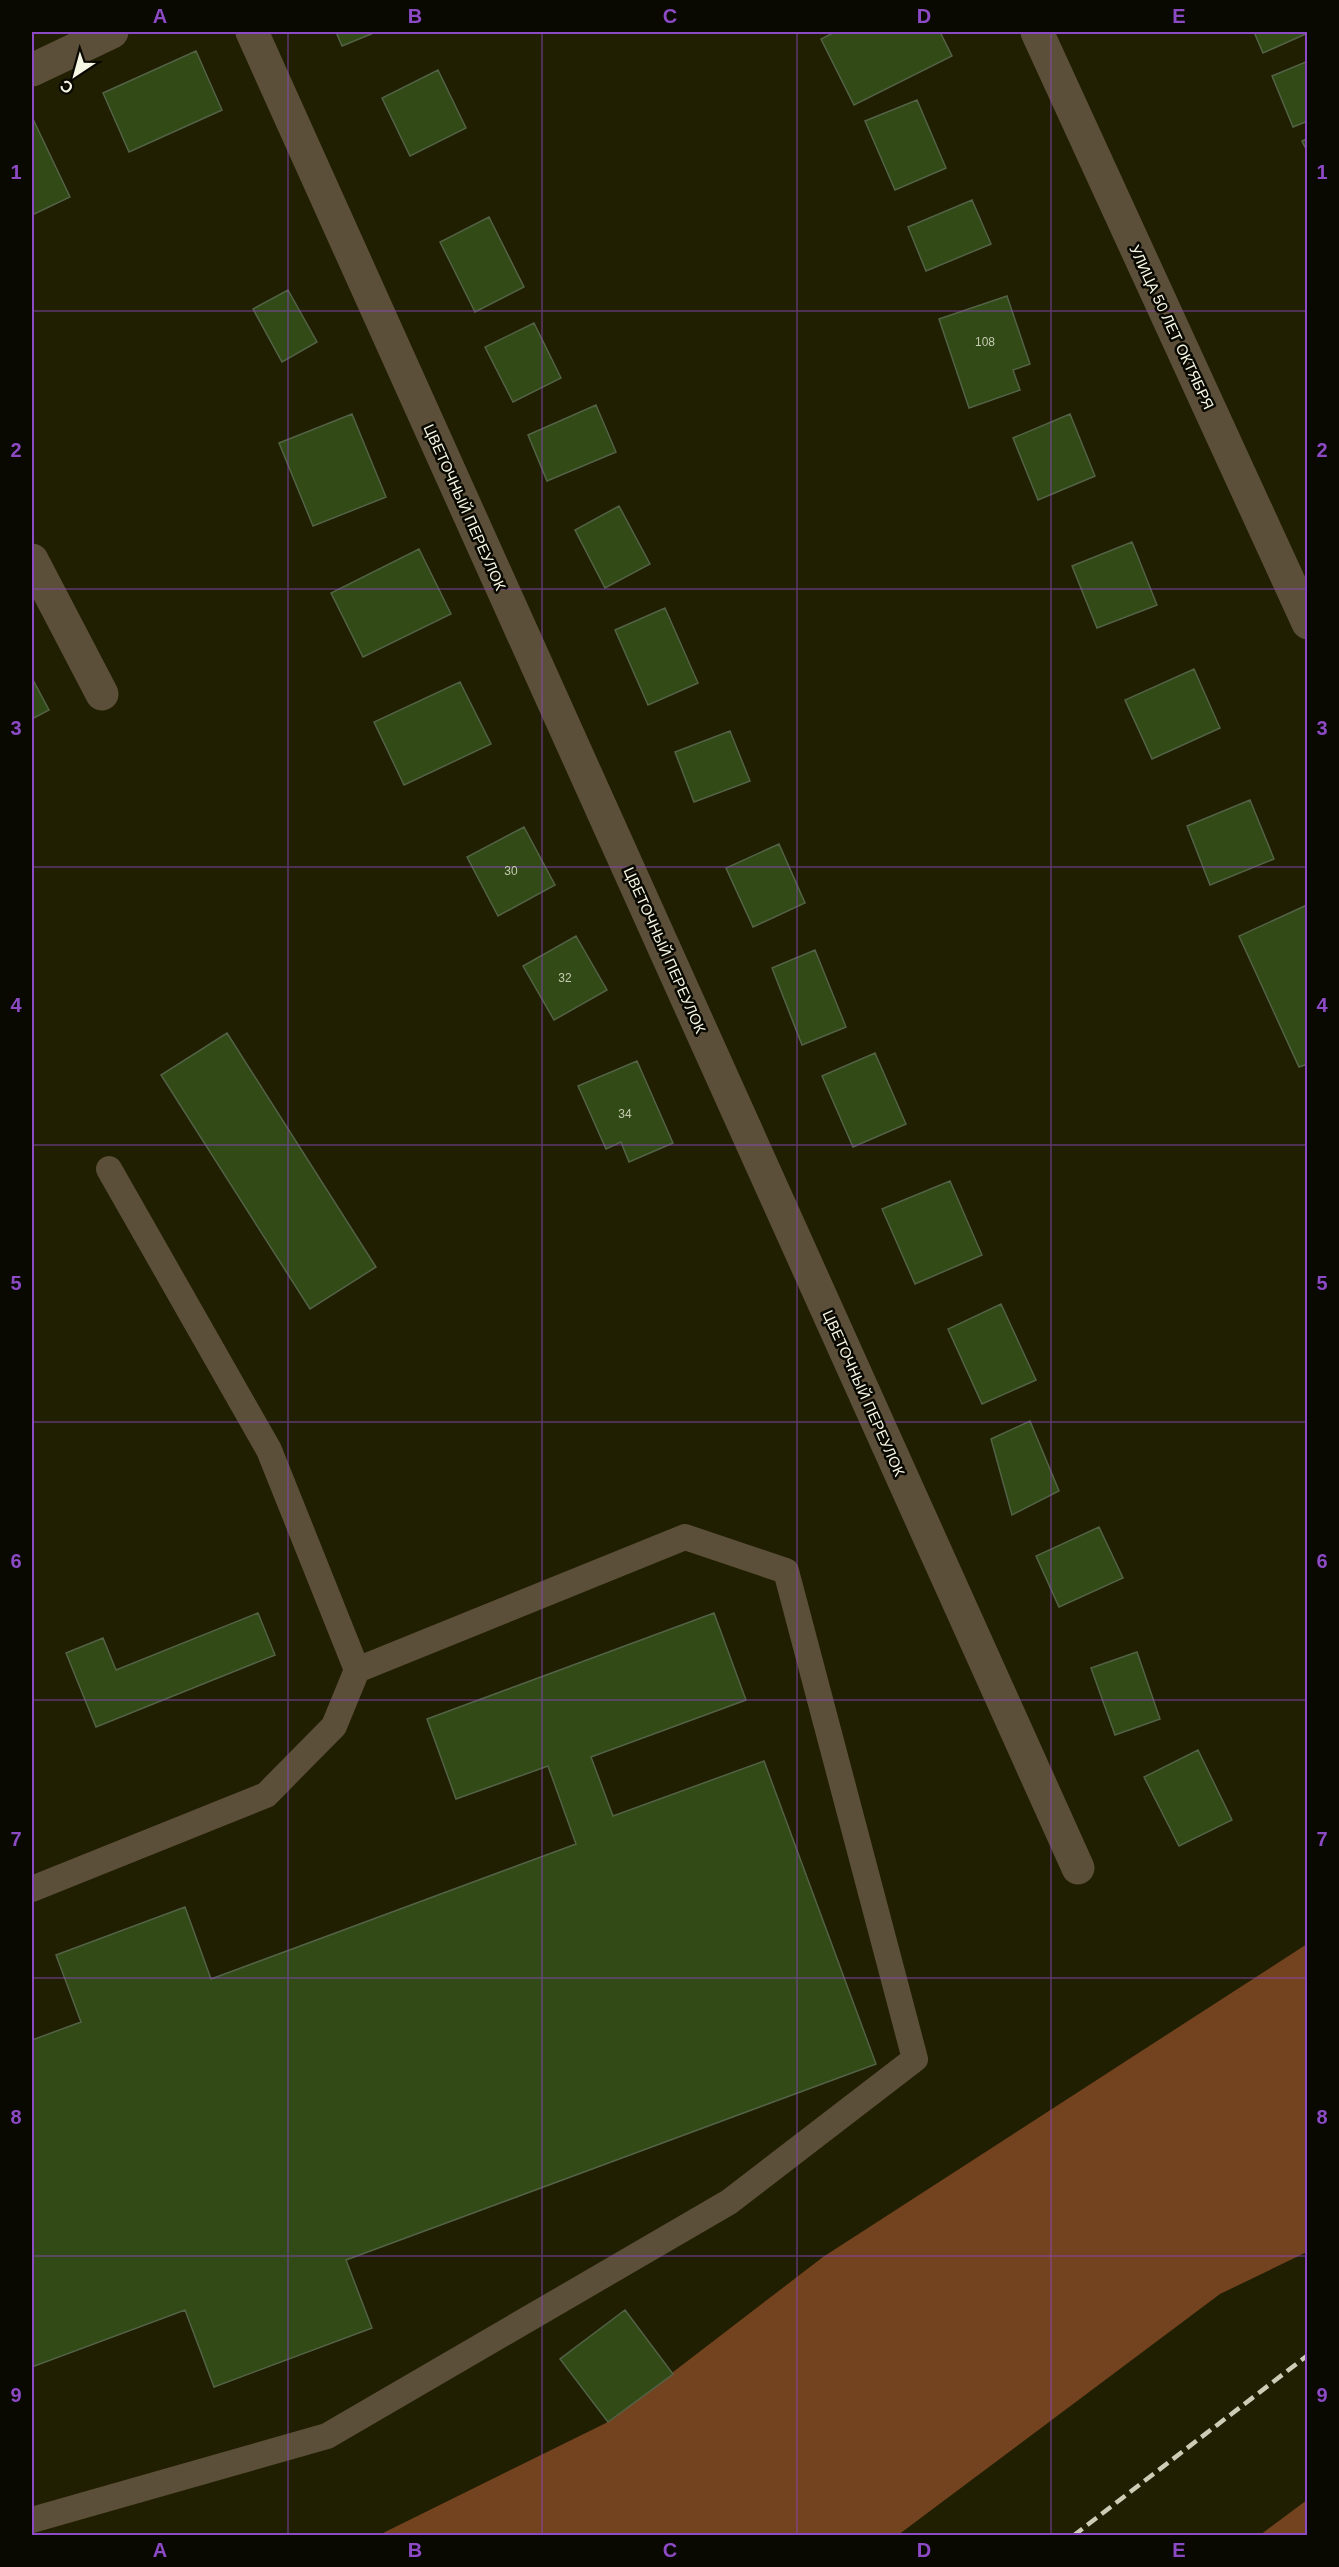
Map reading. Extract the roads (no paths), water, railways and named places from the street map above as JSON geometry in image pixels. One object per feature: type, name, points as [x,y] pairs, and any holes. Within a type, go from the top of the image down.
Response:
[{"type":"street","points":[[32,69],[112,32]]},
{"type":"street","name":"ЦВЕТОЧНЫЙ ПЕРЕУЛОК","points":[[252,32],[1078,1868]]},
{"type":"street","name":"УЛИЦА 50 ЛЕТ ОКТЯБРЯ","points":[[1038,32],[1308,623]]},
{"type":"street","points":[[32,560],[102,694]]},
{"type":"lane","points":[[32,1889],[266,1795],[334,1726],[357,1670],[269,1450],[109,1169]]},
{"type":"lane","points":[[32,2520],[327,2436],[729,2202],[915,2059],[786,1571],[685,1537],[357,1670]]},
{"type":"railway","points":[[1073,2536],[1308,2355]]}]
